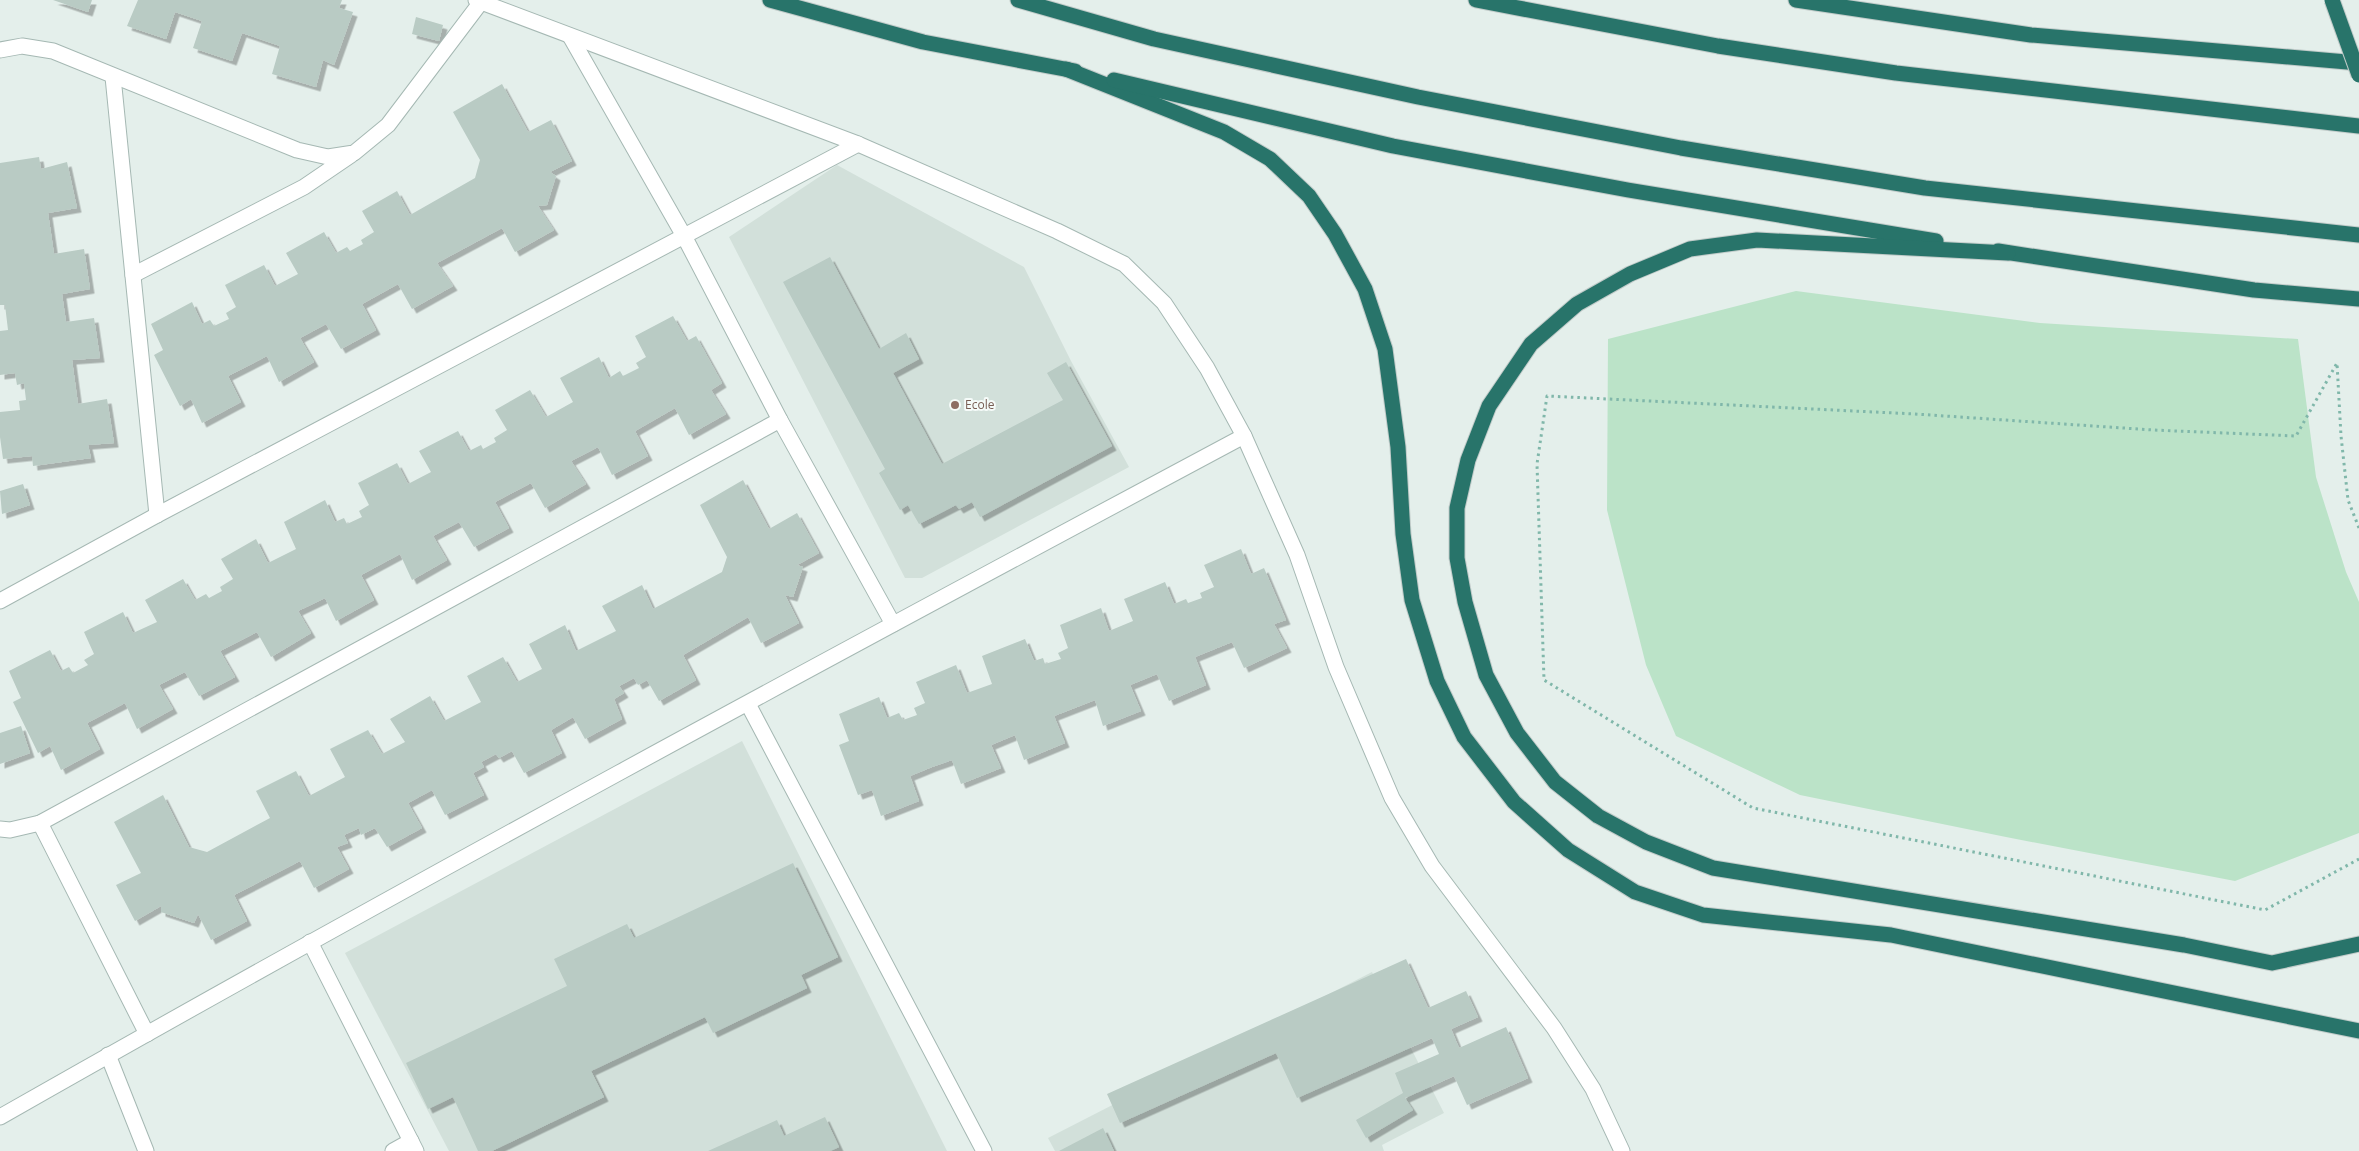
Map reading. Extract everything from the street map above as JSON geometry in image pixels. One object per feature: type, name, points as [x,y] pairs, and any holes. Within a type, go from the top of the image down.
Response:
[{"type":"highway","points":[[770,0],[923,42],[1066,69],[1393,146],[1628,190],[2008,253],[2254,290],[2359,299]]},
{"type":"highway","points":[[1018,0],[1163,41],[1418,97],[1681,148],[1925,188],[2359,235]]},
{"type":"highway","points":[[1476,0],[1718,46],[1896,73],[2359,126]]},
{"type":"highway","points":[[1796,0],[2031,35],[2359,63]]},
{"type":"highway","points":[[2332,0],[2359,75]]},
{"type":"highway","points":[[1066,69],[1224,132],[1270,159],[1309,196],[1335,234],[1365,289],[1384,349],[1398,446],[1403,534],[1412,600],[1437,682],[1464,737],[1514,802],[1568,850],[1635,892],[1703,915],[1891,935],[2359,1031]]},
{"type":"highway","points":[[2008,253],[1757,240],[1690,249],[1630,274],[1577,304],[1531,344],[1488,406],[1468,460],[1457,508],[1457,558],[1465,602],[1486,675],[1517,733],[1555,782],[1598,816],[1646,842],[1713,868],[2184,945],[2272,963],[2359,944]]},
{"type":"street","points":[[133,275],[304,187],[354,153],[388,125],[479,1],[858,144],[1057,231],[1124,264],[1164,303],[1207,368],[1244,436],[1298,555],[1336,667],[1392,798],[1432,866],[1554,1028],[1593,1089],[1622,1151]]},
{"type":"street","points":[[570,36],[684,236],[780,420],[894,624]]},
{"type":"street","points":[[0,50],[22,46],[53,51],[112,77],[296,150],[328,157],[354,153]]},
{"type":"street","points":[[112,77],[157,515]]},
{"type":"street","points":[[0,601],[157,515],[858,144]]},
{"type":"street","points":[[0,829],[10,830],[40,823],[780,420]]},
{"type":"street","points":[[0,1117],[310,942],[1244,436]]},
{"type":"street","points":[[748,704],[984,1151]]},
{"type":"street","points":[[40,823],[147,1034]]},
{"type":"street","points":[[310,942],[414,1146],[393,1151]]},
{"type":"street","points":[[108,1055],[146,1151]]},
{"type":"path","points":[[2359,528],[2348,500],[2341,436],[2337,363],[2296,436],[2153,430],[1915,414],[1547,396],[1537,464],[1544,680],[1753,808],[2265,910],[2359,859]]},
{"type":"shaded area","name":"Ecole","points":[[837,165],[1024,267],[1071,361],[1129,467],[922,578],[905,578],[729,237]]},
{"type":"shaded area","points":[[742,741],[947,1151],[449,1151],[345,953]]},
{"type":"shaded area","points":[[1372,972],[1444,1113],[1382,1145],[1384,1151],[1055,1151],[1048,1138]]},
{"type":"green space","points":[[1796,291],[2040,323],[2298,339],[2316,477],[2346,572],[2359,602],[2359,833],[2235,881],[1800,795],[1676,736],[1646,665],[1607,510],[1608,339]]},
{"type":"building","points":[[53,0],[92,0],[88,12]]},
{"type":"building","points":[[138,0],[342,0],[339,8],[353,12],[334,65],[323,60],[316,87],[272,74],[280,46],[242,33],[232,61],[193,48],[202,21],[175,12],[166,39],[127,26]]},
{"type":"building","points":[[416,17],[443,25],[439,41],[412,34]]},
{"type":"building","points":[[502,84],[528,132],[551,120],[572,161],[550,172],[556,176],[547,205],[538,206],[554,230],[515,252],[502,228],[437,263],[453,286],[412,309],[398,284],[362,304],[376,330],[341,349],[326,324],[300,338],[314,362],[279,382],[267,356],[228,376],[241,402],[202,423],[191,399],[180,406],[154,355],[163,350],[151,324],[192,302],[202,324],[210,320],[214,326],[229,319],[226,313],[236,307],[225,285],[264,265],[275,286],[298,274],[286,253],[324,232],[336,253],[347,247],[350,251],[363,244],[361,240],[374,232],[362,211],[397,191],[410,215],[475,178],[480,160],[453,112]]},
{"type":"building","points":[[39,157],[41,169],[67,162],[77,208],[48,213],[54,254],[84,249],[90,289],[62,294],[66,322],[94,318],[100,358],[72,360],[78,404],[107,399],[114,443],[88,445],[91,458],[33,466],[32,456],[3,459],[0,437],[0,412],[20,410],[19,401],[26,400],[24,383],[17,385],[15,373],[0,375],[0,331],[8,330],[5,305],[0,305],[0,163]]},
{"type":"building","points":[[830,257],[879,349],[906,333],[919,359],[893,373],[942,464],[1063,400],[1047,373],[1066,362],[1112,446],[980,517],[972,502],[959,509],[956,505],[919,524],[908,505],[900,510],[879,473],[885,469],[783,282]]},
{"type":"building","points":[[673,316],[687,341],[696,336],[722,383],[711,390],[726,414],[689,435],[675,408],[635,431],[648,456],[612,475],[598,447],[571,461],[586,484],[545,508],[531,483],[495,502],[509,528],[474,547],[459,522],[433,536],[447,560],[412,580],[400,554],[361,575],[374,600],[336,621],[325,598],[298,611],[311,633],[271,657],[257,632],[220,651],[235,677],[199,696],[185,672],[159,685],[173,709],[137,729],[125,703],[87,723],[100,749],[61,770],[50,746],[38,753],[13,702],[21,698],[9,671],[50,650],[61,671],[69,667],[73,673],[88,665],[84,660],[94,654],[84,632],[123,612],[133,633],[157,622],[145,600],[183,579],[195,600],[206,594],[209,598],[222,591],[220,587],[233,579],[221,559],[256,539],[268,563],[296,549],[284,522],[325,500],[335,522],[344,518],[347,524],[362,517],[359,511],[369,505],[358,483],[397,463],[408,484],[431,472],[419,451],[458,431],[469,451],[481,445],[483,449],[496,442],[494,438],[507,430],[495,410],[530,390],[546,417],[573,402],[560,378],[599,357],[609,378],[620,371],[623,376],[639,368],[636,363],[646,357],[635,336]]},
{"type":"building","points":[[743,480],[769,529],[797,513],[819,553],[797,565],[803,567],[793,597],[785,595],[799,623],[761,643],[748,617],[683,655],[696,680],[659,701],[647,680],[638,685],[634,678],[619,686],[624,693],[614,699],[622,719],[585,739],[573,717],[551,730],[562,753],[524,773],[512,751],[499,758],[496,754],[481,762],[484,767],[473,773],[484,795],[445,815],[432,790],[408,803],[422,828],[387,847],[375,828],[361,835],[359,828],[344,835],[348,843],[337,847],[349,869],[314,888],[300,861],[234,895],[247,921],[211,940],[198,914],[194,923],[161,912],[161,906],[135,921],[116,885],[141,873],[114,822],[163,795],[189,847],[207,852],[270,818],[256,791],[296,771],[309,796],[345,777],[330,749],[368,730],[382,754],[405,742],[390,719],[430,696],[444,721],[481,702],[467,676],[503,657],[517,682],[542,669],[529,644],[565,625],[576,651],[616,631],[602,606],[642,585],[653,609],[722,572],[727,557],[700,505]]},
{"type":"building","points":[[23,484],[30,505],[2,514],[0,491]]},
{"type":"building","points":[[1241,549],[1251,574],[1264,568],[1286,620],[1274,624],[1287,648],[1244,668],[1232,642],[1195,657],[1206,685],[1169,701],[1157,674],[1130,685],[1141,711],[1103,726],[1095,700],[1054,716],[1065,743],[1024,760],[1015,735],[991,745],[1001,768],[961,784],[952,760],[932,767],[910,776],[919,801],[881,816],[872,790],[858,795],[839,745],[849,741],[839,714],[879,697],[887,718],[899,713],[903,720],[917,715],[914,708],[925,703],[916,682],[956,665],[967,693],[992,684],[982,656],[1025,639],[1034,661],[1043,658],[1045,664],[1061,659],[1058,653],[1068,648],[1060,625],[1101,608],[1109,631],[1133,621],[1124,599],[1165,582],[1174,604],[1186,599],[1188,603],[1202,598],[1200,593],[1214,587],[1204,565]]},
{"type":"building","points":[[21,726],[30,753],[0,764],[0,733]]},
{"type":"building","points":[[793,863],[838,957],[801,975],[807,988],[713,1033],[705,1017],[591,1071],[604,1097],[492,1151],[478,1151],[453,1097],[428,1109],[406,1063],[567,986],[554,959],[627,924],[634,938]]},
{"type":"building","points":[[1406,959],[1428,1008],[1466,991],[1478,1017],[1451,1029],[1459,1048],[1506,1027],[1528,1078],[1467,1105],[1454,1076],[1405,1098],[1413,1110],[1366,1138],[1356,1120],[1403,1093],[1395,1073],[1439,1054],[1432,1038],[1297,1098],[1276,1053],[1120,1123],[1107,1094]]},
{"type":"building","points":[[825,1117],[839,1147],[830,1151],[708,1151],[777,1120],[784,1136]]},
{"type":"building","points":[[1103,1128],[1114,1151],[1059,1151]]},
{"type":"place","name":"Ecole","points":[[955,405]]}]
